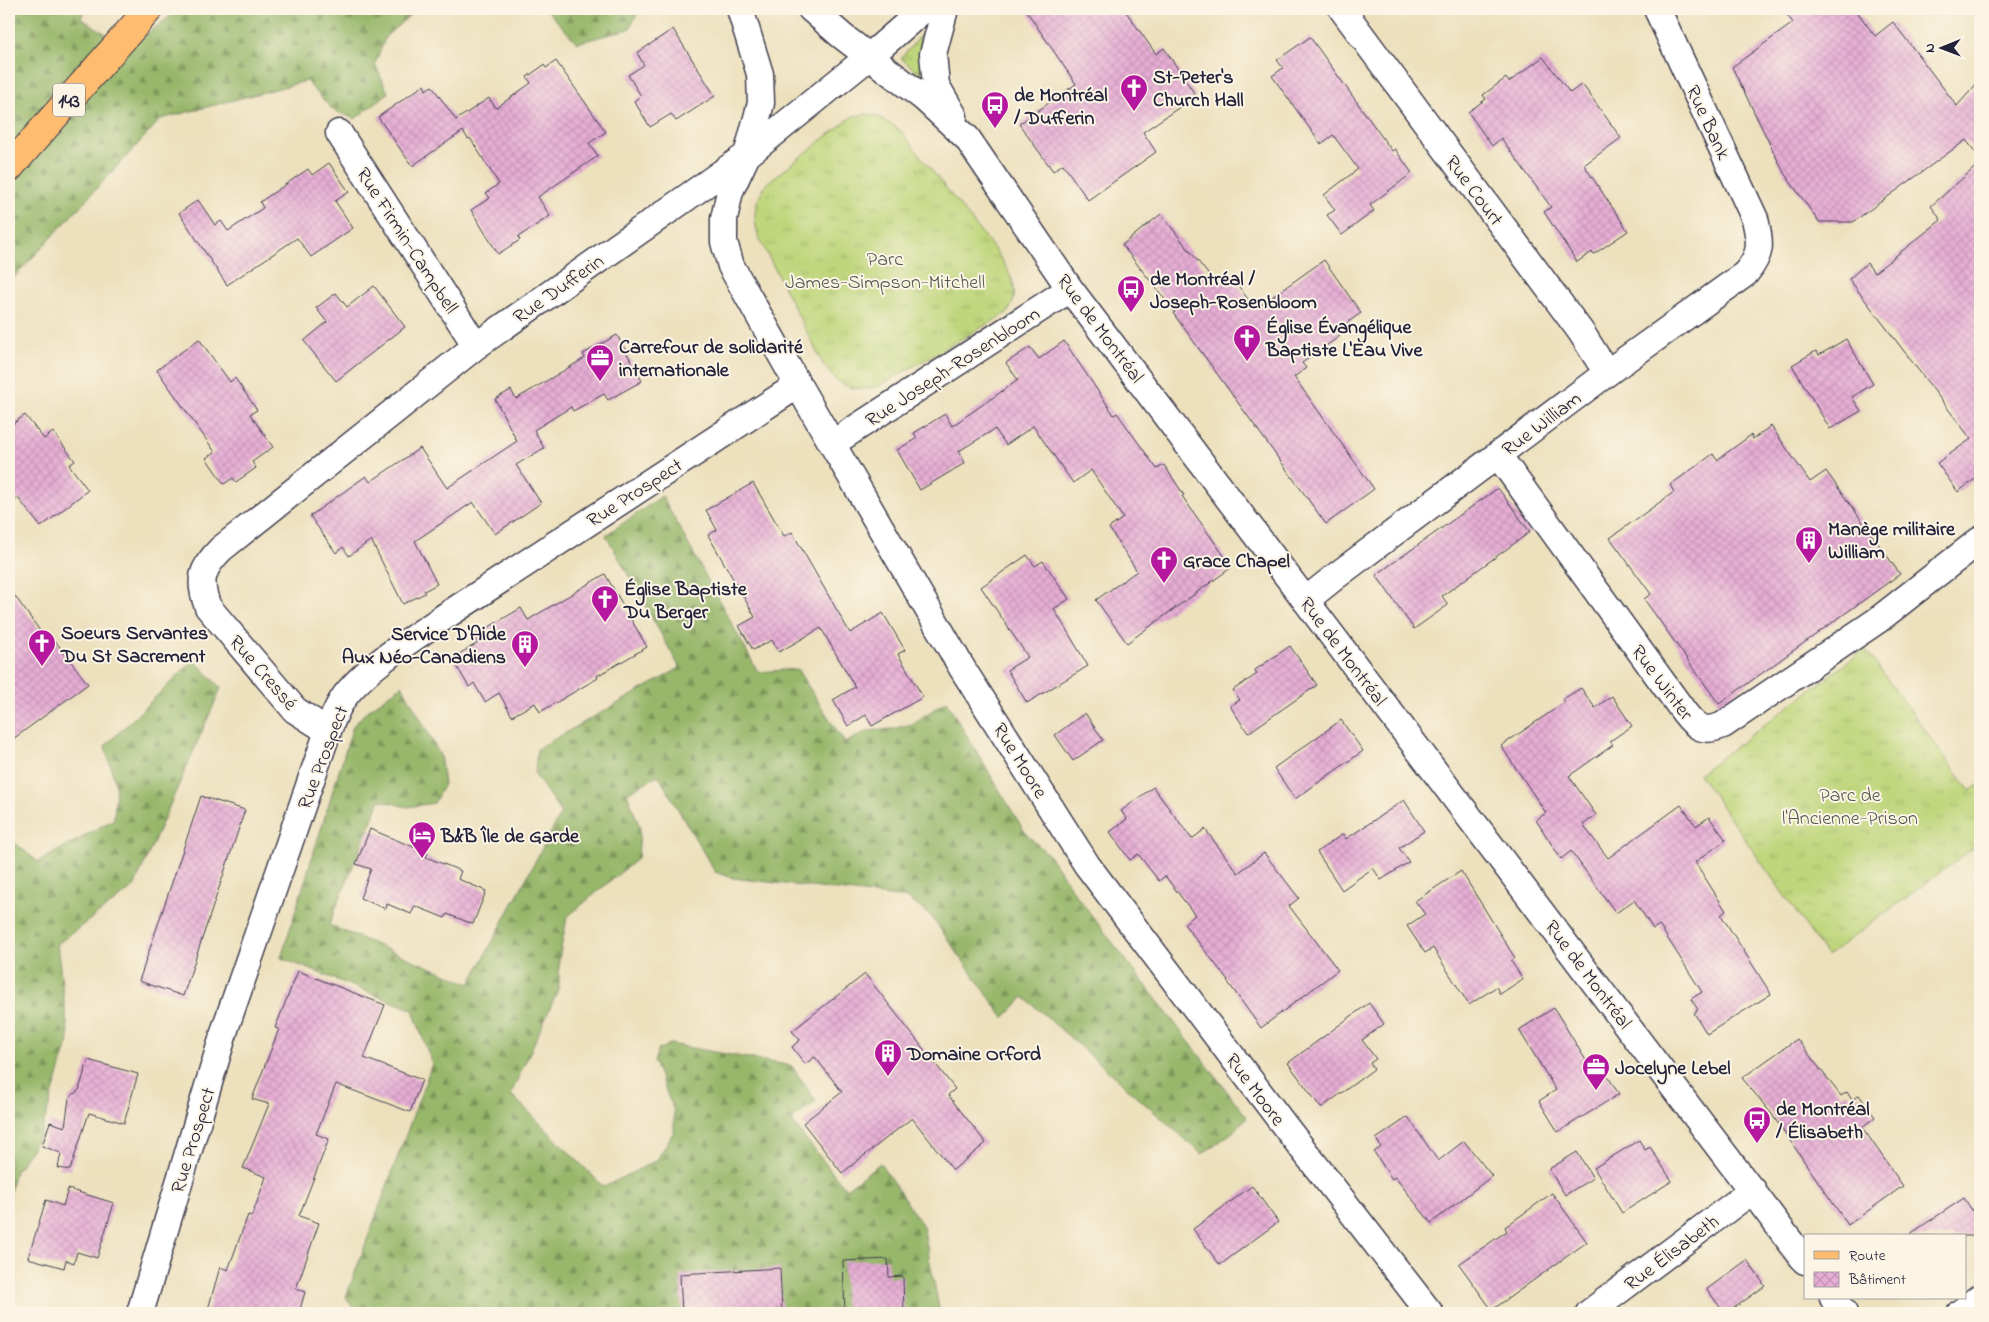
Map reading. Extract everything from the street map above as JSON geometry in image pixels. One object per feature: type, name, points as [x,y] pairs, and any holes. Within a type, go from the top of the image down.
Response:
[{"type":"main road","name":"143","points":[[9,168],[149,9]]},
{"type":"street","name":"Rue Moore","points":[[740,9],[760,74],[761,103],[747,155],[730,191],[724,219],[724,242],[731,266],[962,668],[1087,865],[1430,1313]]},
{"type":"street","name":"Rue de Montréal","points":[[812,9],[842,36],[925,99],[967,138],[1070,289],[1804,1260]]},
{"type":"street","name":"Rue Dufferin","points":[[203,577],[208,562],[221,549],[476,346],[747,155],[870,56],[924,9]]},
{"type":"street","points":[[945,9],[933,54],[936,85],[967,138]]},
{"type":"street","name":"Rue Court","points":[[1342,9],[1581,332],[1607,373]]},
{"type":"street","name":"Rue Bank","points":[[1657,9],[1755,219],[1759,236]]},
{"type":"street","name":"Rue Firmin-Campbell","points":[[339,133],[476,346]]},
{"type":"street","name":"Rue William","points":[[1306,600],[1607,373],[1746,274],[1755,263],[1760,250],[1759,236]]},
{"type":"street","name":"Rue Joseph-Rosenbloom","points":[[833,443],[1070,289]]},
{"type":"street","name":"Rue Prospect","points":[[140,1313],[226,1026],[328,732],[338,708],[349,691],[387,658],[501,579],[798,385]]},
{"type":"street","name":"Rue Winter","points":[[1498,456],[1692,722],[1704,729],[1713,729],[1723,725],[1878,620],[1980,540]]},
{"type":"street","name":"Rue Cressé","points":[[203,577],[202,592],[208,607],[295,710],[328,732]]},
{"type":"street","name":"Rue Élisabeth","points":[[1589,1313],[1753,1190]]},
{"type":"street","points":[[1960,1313],[1980,1298]]},
{"type":"street","points":[[1834,1300],[1844,1313]]},
{"type":"green space","points":[[9,9],[85,9],[81,18],[128,48],[180,9],[417,9],[386,36],[375,64],[388,93],[355,119],[333,110],[306,81],[161,119],[9,283]]},
{"type":"green space","points":[[546,9],[640,9],[629,29],[577,43]]},
{"type":"green space","points":[[922,34],[921,75],[901,58]]},
{"type":"green space","name":"Parc James-Simpson-Mitchell","points":[[866,114],[877,116],[900,130],[998,254],[1013,283],[1014,297],[1007,313],[877,387],[859,389],[845,386],[834,378],[823,364],[759,238],[755,216],[759,197],[767,183],[853,116]]},
{"type":"green space","points":[[662,496],[758,672],[797,669],[845,743],[867,731],[892,729],[912,724],[946,701],[1026,834],[1049,855],[1076,895],[1247,1117],[1233,1132],[1202,1154],[1024,997],[1004,1018],[931,916],[907,898],[733,878],[715,872],[658,775],[627,793],[640,828],[638,858],[567,917],[559,959],[559,988],[511,1094],[604,1187],[657,1160],[674,1131],[674,1111],[654,1062],[658,1050],[670,1044],[792,1066],[816,1101],[791,1121],[846,1189],[880,1163],[923,1226],[940,1313],[356,1313],[346,1297],[432,1064],[413,1010],[281,958],[353,726],[365,713],[402,685],[440,755],[444,784],[434,803],[407,807],[380,800],[329,925],[470,984],[561,813],[535,774],[537,749],[680,668],[606,535]]},
{"type":"green space","name":"Parc de l'Ancienne-Prison","points":[[1865,649],[1970,791],[1980,784],[1980,843],[1827,956],[1699,774]]},
{"type":"green space","points":[[194,660],[221,688],[134,887],[57,944],[69,1040],[40,1136],[14,1174],[9,1197],[9,838],[38,862],[114,819],[116,786],[105,746]]},
{"type":"building","name":"St-Peter's Church Hall","points":[[1025,9],[1124,9],[1156,54],[1164,48],[1196,96],[1143,132],[1156,152],[1088,200],[1063,164],[1053,171],[1019,124],[1076,84]]},
{"type":"building","points":[[1783,9],[1855,9],[1875,36],[1893,22],[1957,106],[1980,80],[1980,158],[1966,140],[1853,222],[1819,222],[1784,173],[1732,67],[1793,23]]},
{"type":"building","points":[[673,29],[715,96],[676,121],[671,114],[650,127],[634,101],[641,96],[628,75],[644,65],[637,53]]},
{"type":"building","points":[[1310,37],[1392,151],[1395,149],[1412,173],[1370,205],[1374,211],[1342,235],[1327,215],[1335,210],[1324,195],[1358,169],[1333,135],[1321,144],[1272,76],[1283,68],[1277,60]]},
{"type":"building","points":[[1543,57],[1570,93],[1582,84],[1621,138],[1584,165],[1628,231],[1594,254],[1592,252],[1577,262],[1544,212],[1551,207],[1501,138],[1492,146],[1468,112],[1486,99],[1483,95],[1506,78],[1509,82]]},
{"type":"building","points":[[556,61],[606,132],[589,143],[598,156],[538,197],[550,216],[518,237],[520,240],[498,254],[471,210],[490,198],[486,193],[499,184],[470,138],[468,139],[463,131],[412,166],[378,117],[424,85],[426,90],[432,86],[456,120],[489,98],[496,108],[531,83],[527,77],[544,65],[546,68]]},
{"type":"building","points":[[329,163],[349,192],[335,201],[353,228],[311,257],[297,238],[227,285],[179,213],[198,200],[215,225],[221,221],[228,231],[263,208],[260,202],[308,169],[312,175]]},
{"type":"building","points":[[1980,163],[1980,475],[1958,492],[1937,463],[1971,439],[1849,279],[1867,263],[1874,273],[1941,220],[1931,206]]},
{"type":"building","points":[[1161,214],[1215,283],[1223,277],[1228,284],[1234,280],[1255,309],[1324,260],[1361,313],[1337,330],[1340,336],[1302,363],[1306,368],[1294,377],[1374,489],[1326,524],[1173,313],[1175,312],[1122,245]]},
{"type":"building","points":[[374,286],[405,327],[336,381],[304,341],[327,322],[316,308],[336,293],[347,307]]},
{"type":"building","points":[[617,335],[642,381],[608,400],[604,394],[573,411],[571,407],[534,430],[544,448],[516,465],[541,503],[495,534],[473,502],[415,541],[437,584],[424,591],[425,593],[403,604],[371,540],[349,556],[343,547],[336,553],[310,516],[366,476],[370,482],[420,448],[447,488],[517,441],[495,399],[511,390],[516,399],[585,358],[583,354]]},
{"type":"building","points":[[199,339],[230,382],[235,378],[257,410],[250,414],[273,447],[252,462],[256,468],[236,482],[233,478],[224,484],[206,458],[215,452],[157,370]]},
{"type":"building","points":[[1846,339],[1873,384],[1852,397],[1861,411],[1830,429],[1792,365],[1816,351],[1819,355]]},
{"type":"building","points":[[1064,341],[1114,415],[1117,413],[1157,469],[1164,465],[1184,495],[1182,496],[1232,567],[1127,643],[1096,600],[1137,571],[1109,528],[1123,518],[1091,470],[1073,483],[1033,426],[1006,445],[995,429],[959,451],[965,463],[920,490],[897,450],[917,438],[914,433],[945,414],[952,426],[1018,380],[1006,363],[1030,347],[1039,359]]},
{"type":"building","points":[[25,415],[44,439],[53,432],[75,461],[69,465],[88,490],[41,527],[18,498],[9,505],[9,427]]},
{"type":"building","name":"Manège militaire William","points":[[1771,426],[1810,482],[1826,471],[1900,574],[1719,704],[1644,599],[1651,594],[1610,538],[1674,492],[1670,485],[1713,454],[1717,460],[1751,435],[1753,439]]},
{"type":"building","points":[[753,483],[784,536],[792,532],[850,633],[883,613],[905,650],[898,654],[923,697],[872,726],[866,715],[848,726],[833,700],[855,687],[821,628],[779,652],[772,640],[753,650],[739,626],[755,617],[708,535],[717,530],[706,510]]},
{"type":"building","points":[[1498,488],[1530,532],[1442,596],[1448,605],[1414,629],[1376,575]]},
{"type":"building","points":[[1027,555],[1035,566],[1043,561],[1069,599],[1054,609],[1088,666],[1027,703],[1007,670],[1028,657],[981,587]]},
{"type":"building","name":"Service D'Aide Aux Néo-Canadiens","points":[[605,574],[647,647],[540,712],[535,703],[512,716],[499,693],[485,702],[474,683],[469,687],[452,658],[478,643],[474,636],[521,608],[528,620]]},
{"type":"building","name":"Soeurs Servantes Du St Sacrement","points":[[9,588],[51,646],[56,642],[88,684],[9,742]]},
{"type":"building","points":[[1290,646],[1317,685],[1248,733],[1230,706],[1240,700],[1233,690],[1257,674],[1255,670]]},
{"type":"building","points":[[1581,688],[1595,708],[1612,696],[1632,726],[1610,741],[1613,745],[1569,776],[1596,815],[1583,825],[1608,858],[1681,805],[1696,826],[1709,817],[1726,840],[1695,862],[1726,911],[1721,915],[1771,994],[1707,1034],[1694,1013],[1698,1010],[1691,999],[1702,992],[1659,925],[1653,929],[1634,900],[1616,913],[1571,851],[1561,859],[1536,820],[1546,813],[1501,746],[1565,702],[1563,699]]},
{"type":"building","points":[[1085,713],[1103,740],[1073,761],[1055,735]]},
{"type":"building","points":[[1341,720],[1363,751],[1295,799],[1274,768]]},
{"type":"building","points":[[1153,787],[1192,839],[1205,829],[1238,873],[1264,853],[1299,898],[1289,906],[1338,970],[1261,1028],[1228,980],[1184,924],[1195,915],[1165,876],[1159,881],[1138,854],[1130,860],[1110,832],[1127,819],[1121,811]]},
{"type":"building","points":[[201,796],[245,810],[183,996],[139,981]]},
{"type":"building","points":[[1404,800],[1424,831],[1399,848],[1409,862],[1381,880],[1373,868],[1342,890],[1317,852],[1343,834],[1346,839]]},
{"type":"building","points":[[370,829],[428,853],[426,857],[461,871],[458,879],[486,891],[473,924],[447,914],[445,918],[415,906],[411,914],[387,904],[386,909],[360,898],[371,869],[356,864]]},
{"type":"building","points":[[1461,871],[1515,958],[1511,961],[1523,979],[1500,994],[1496,987],[1469,1005],[1433,948],[1425,953],[1407,926],[1425,914],[1415,901]]},
{"type":"building","points":[[298,971],[385,1005],[364,1058],[422,1080],[410,1112],[336,1084],[316,1134],[329,1139],[299,1216],[319,1223],[296,1289],[305,1292],[299,1313],[207,1313],[220,1267],[228,1270],[248,1215],[252,1216],[266,1177],[243,1168],[269,1104],[252,1099],[279,1029],[275,1028]]},
{"type":"building","name":"Domaine Orford","points":[[865,974],[955,1089],[948,1095],[986,1143],[953,1170],[912,1118],[842,1173],[803,1123],[842,1092],[815,1057],[805,1064],[792,1047],[800,1040],[792,1031]]},
{"type":"building","points":[[1369,1003],[1384,1024],[1362,1040],[1376,1059],[1370,1063],[1374,1069],[1321,1108],[1288,1063]]},
{"type":"building","points":[[1554,1008],[1590,1067],[1598,1061],[1619,1094],[1558,1132],[1539,1101],[1556,1090],[1519,1030]]},
{"type":"building","points":[[1797,1039],[1841,1096],[1847,1092],[1852,1100],[1859,1095],[1875,1117],[1862,1127],[1903,1186],[1848,1225],[1771,1113],[1742,1078]]},
{"type":"building","points":[[88,1060],[138,1074],[124,1123],[89,1113],[70,1170],[58,1168],[61,1153],[42,1146],[50,1122],[65,1127],[69,1098],[79,1090]]},
{"type":"building","points":[[1408,1117],[1438,1161],[1464,1141],[1492,1176],[1431,1223],[1395,1177],[1392,1179],[1374,1152],[1381,1147],[1376,1139]]},
{"type":"building","points":[[1639,1140],[1645,1150],[1650,1147],[1672,1181],[1622,1213],[1594,1168]]},
{"type":"building","points":[[1577,1152],[1593,1178],[1565,1195],[1549,1169]]},
{"type":"building","points":[[1252,1186],[1278,1222],[1220,1265],[1193,1229]]},
{"type":"building","points":[[68,1189],[114,1203],[97,1258],[77,1252],[74,1263],[66,1260],[64,1268],[28,1258],[46,1200],[63,1206]]},
{"type":"building","points":[[1552,1193],[1587,1242],[1492,1310],[1459,1264],[1507,1231],[1505,1227]]},
{"type":"building","points":[[1964,1198],[1980,1223],[1980,1236],[1966,1236],[1966,1234],[1910,1234]]},
{"type":"building","points":[[888,1259],[889,1277],[903,1276],[904,1313],[845,1313],[843,1261]]},
{"type":"building","points":[[1747,1260],[1765,1286],[1727,1313],[1724,1313],[1707,1289]]},
{"type":"building","points":[[780,1268],[782,1311],[682,1313],[680,1274]]},
{"type":"place","name":"St-Peter's Church Hall","points":[[1134,112]]},
{"type":"place","name":"de Montréal / Dufferin","points":[[995,129]]},
{"type":"place","name":"de Montréal / Joseph-Rosenbloom","points":[[1131,313]]},
{"type":"place","name":"Église Évangélique Baptiste L'Eau Vive","points":[[1247,362]]},
{"type":"place","name":"Carrefour de solidarité internationale","points":[[600,382]]},
{"type":"place","name":"Manège militaire William","points":[[1809,564]]},
{"type":"place","name":"Grace Chapel","points":[[1164,584]]},
{"type":"place","name":"Église Baptiste Du Berger","points":[[605,623]]},
{"type":"place","name":"Soeurs Servantes Du St Sacrement","points":[[42,667]]},
{"type":"place","name":"Service D'Aide Aux Néo-Canadiens","points":[[525,668]]},
{"type":"place","name":"B&B Île de Garde","points":[[422,859]]},
{"type":"place","name":"Domaine Orford","points":[[888,1077]]},
{"type":"place","name":"Jocelyne Lebel","points":[[1596,1091]]},
{"type":"place","name":"de Montréal / Élisabeth","points":[[1757,1144]]}]
